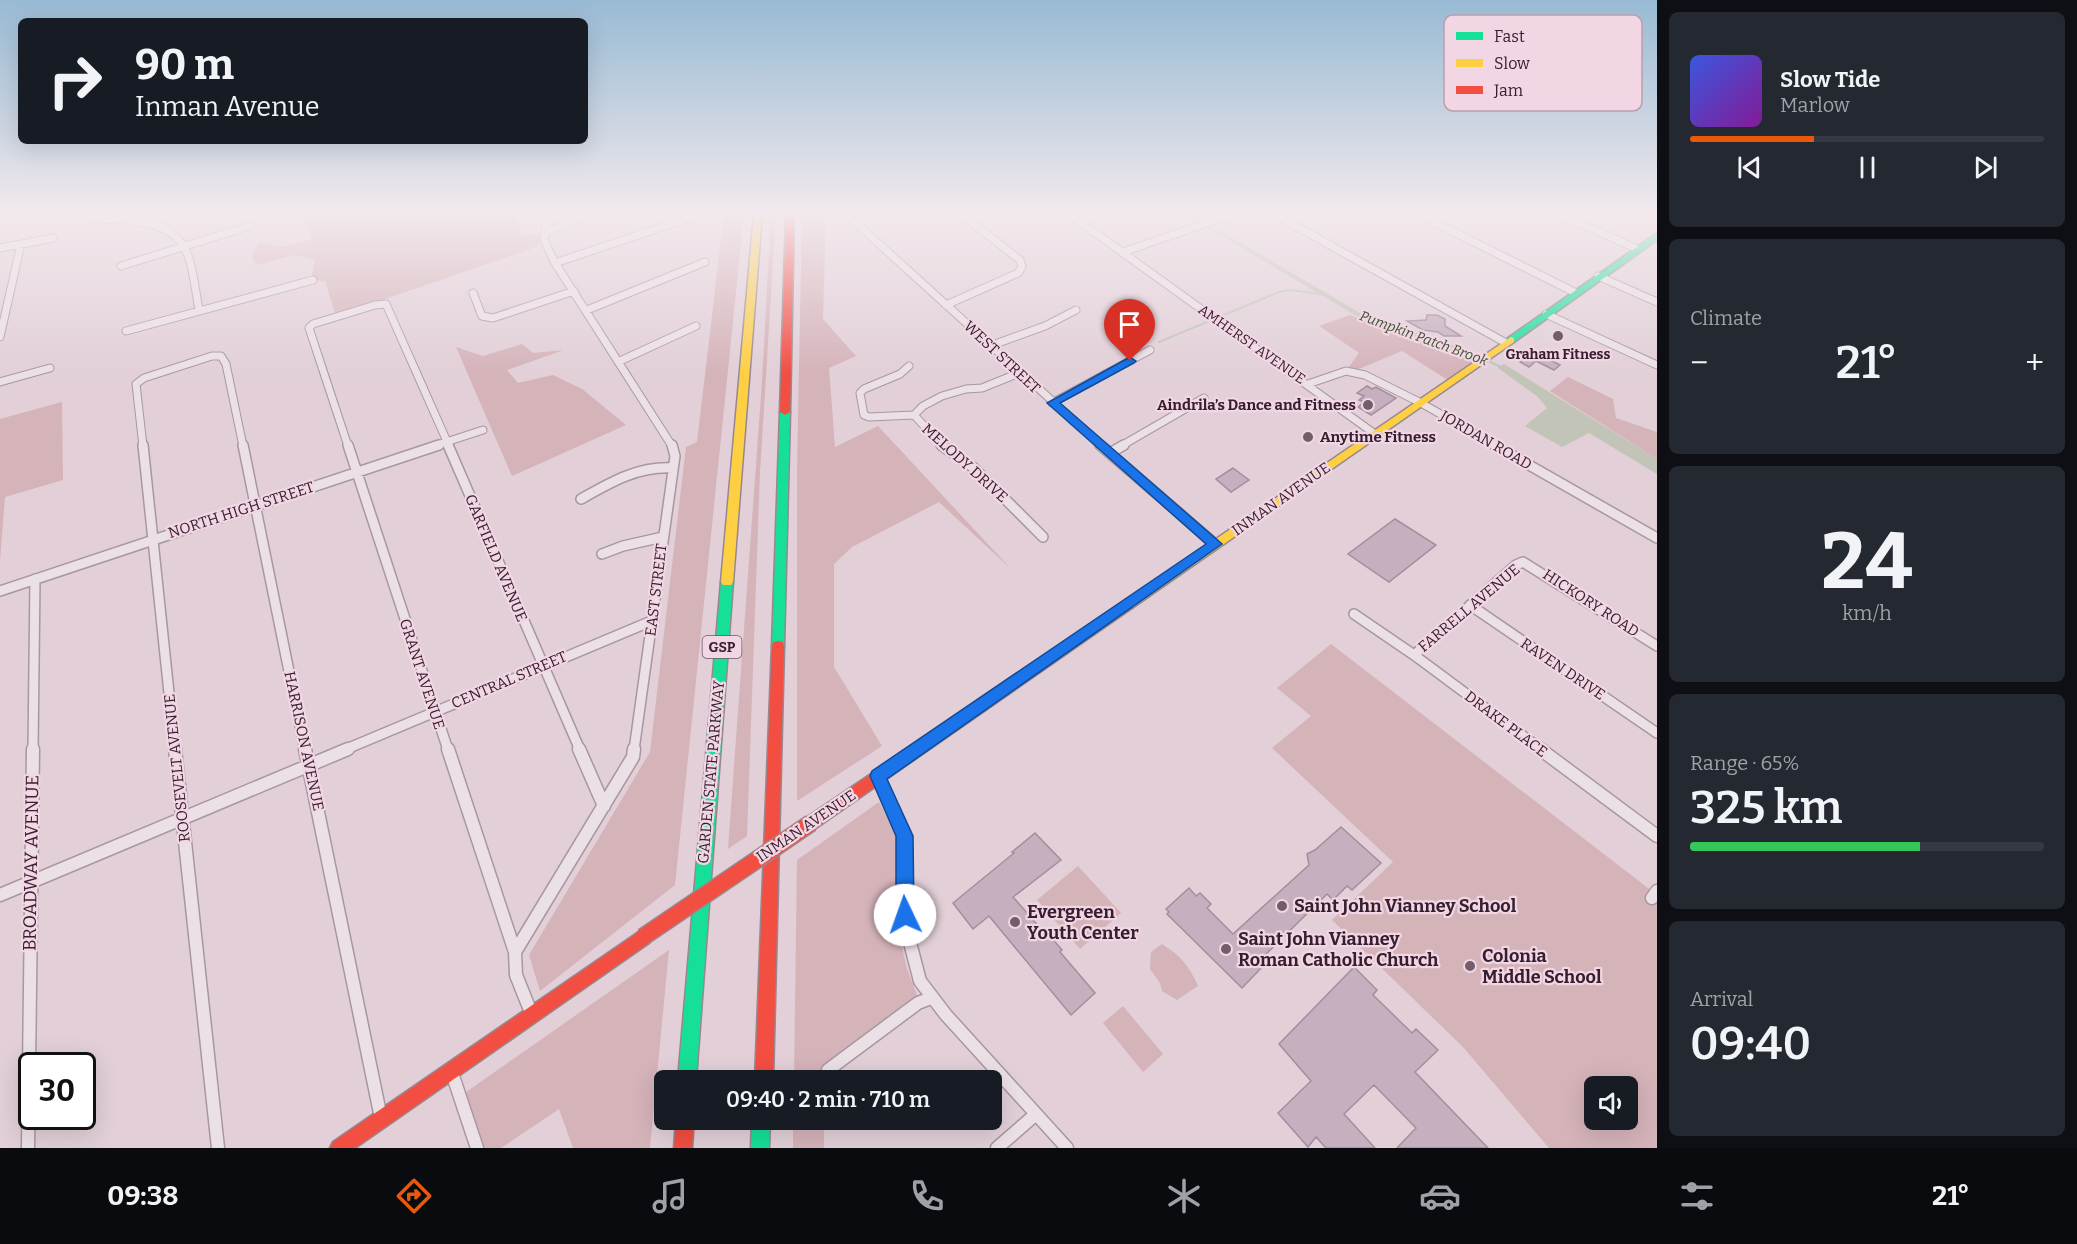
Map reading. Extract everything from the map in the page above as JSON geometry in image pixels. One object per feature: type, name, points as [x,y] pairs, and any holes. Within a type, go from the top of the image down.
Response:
[{"type":"main road","name":"GARDEN STATE PARKWAY","points":[[688,1070],[754,268]]},
{"type":"main road","points":[[764,1070],[772,880],[789,268]]},
{"type":"main road","name":"INMAN AVENUE","points":[[339,1148],[1492,354],[1610,268]]},
{"type":"main road","points":[[683,1148],[684,1130]]},
{"type":"main road","points":[[760,1148],[761,1130]]},
{"type":"street","points":[[0,337],[16,268]]},
{"type":"street","points":[[190,268],[199,310]]},
{"type":"street","name":"EAST STREET","points":[[515,952],[633,757],[654,620],[675,456],[671,443],[558,268]]},
{"type":"street","points":[[587,310],[691,268]]},
{"type":"street","name":"WEST STREET","points":[[905,268],[1052,403],[1215,544]]},
{"type":"street","points":[[946,305],[1018,273],[1023,268]]},
{"type":"street","name":"AMHERST AVENUE","points":[[1145,268],[1375,434]]},
{"type":"street","points":[[1370,268],[1506,343]]},
{"type":"street","points":[[1525,268],[1576,293]]},
{"type":"street","points":[[1598,276],[1657,302]]},
{"type":"street","points":[[126,331],[313,280]]},
{"type":"street","points":[[473,292],[482,316],[493,318],[574,291]]},
{"type":"street","name":"GARFIELD AVENUE","points":[[311,333],[309,328],[313,324],[380,304],[386,304],[390,309],[604,806]]},
{"type":"street","points":[[990,346],[1042,329],[1076,310]]},
{"type":"street","points":[[1546,314],[1657,365]]},
{"type":"street","points":[[620,361],[678,337],[696,326]]},
{"type":"street","name":"GRANT AVENUE","points":[[311,333],[515,952],[516,975],[532,1015]]},
{"type":"street","points":[[1052,403],[1150,350]]},
{"type":"street","name":"HARRISON AVENUE","points":[[136,389],[137,382],[144,378],[206,358],[221,356],[226,364],[381,1118]]},
{"type":"street","points":[[909,366],[900,374],[864,389],[860,393],[864,415],[869,417],[914,415],[923,406],[942,396],[982,388],[1019,373]]},
{"type":"street","points":[[0,382],[50,368]]},
{"type":"street","name":"JORDAN ROAD","points":[[1308,384],[1337,373],[1354,371],[1421,403],[1657,538]]},
{"type":"street","name":"ROOSEVELT AVENUE","points":[[136,389],[218,1148]]},
{"type":"street","points":[[1110,453],[1204,398]]},
{"type":"street","name":"MELODY DRIVE","points":[[914,415],[937,442],[975,468],[1043,537]]},
{"type":"street","name":"NORTH HIGH STREET","points":[[0,591],[483,430]]},
{"type":"street","points":[[581,499],[621,476],[659,466],[673,468]]},
{"type":"street","points":[[602,554],[623,546],[663,537]]},
{"type":"street","name":"FARRELL AVENUE","points":[[1414,655],[1516,565],[1523,562]]},
{"type":"street","name":"HICKORY ROAD","points":[[1523,562],[1657,646]]},
{"type":"street","name":"BROADWAY AVENUE","points":[[28,1148],[34,579]]},
{"type":"street","name":"RAVEN DRIVE","points":[[1470,606],[1657,733]]},
{"type":"street","name":"DRAKE PLACE","points":[[1354,614],[1414,655],[1657,836]]},
{"type":"street","name":"CENTRAL STREET","points":[[0,895],[654,620]]},
{"type":"street","points":[[878,776],[904,836],[903,899],[907,931],[920,981],[931,998],[1067,1148]]},
{"type":"street","points":[[828,1070],[918,1003],[931,998]]},
{"type":"street","points":[[451,1070],[477,1148]]},
{"type":"street","points":[[996,1148],[1036,1114]]},
{"type":"shaded area","points":[[313,268],[476,268],[336,316],[325,281],[311,280]]},
{"type":"shaded area","points":[[718,268],[738,268],[675,885],[540,991],[529,955],[650,752],[686,447],[697,442]]},
{"type":"shaded area","points":[[768,268],[773,268],[760,472],[747,836],[728,849]]},
{"type":"shaded area","points":[[801,268],[824,268],[823,319],[856,356],[829,368],[835,447],[878,426],[1011,569],[939,502],[852,547],[834,564],[834,667],[882,746],[797,801],[797,472]]},
{"type":"shaded area","points":[[1350,315],[1455,351],[1477,364],[1451,382],[1402,351],[1354,371],[1346,371],[1359,353],[1319,326]]},
{"type":"shaded area","points":[[522,344],[533,353],[564,350],[507,370],[518,383],[553,375],[582,389],[626,425],[512,476],[456,347],[483,356]]},
{"type":"shaded area","points":[[1568,377],[1613,399],[1616,418],[1657,432],[1657,459],[1550,391]]},
{"type":"shaded area","points":[[62,402],[63,480],[5,497],[0,560],[0,419]]},
{"type":"shaded area","name":"Colonia Middle School","points":[[1331,644],[1657,895],[1657,1148],[1549,1148],[1463,1047],[1332,920],[1393,862],[1272,748],[1311,716],[1277,688]]},
{"type":"shaded area","points":[[879,802],[896,834],[900,938],[907,969],[919,1000],[824,1070],[794,1070],[797,860]]},
{"type":"shaded area","points":[[1078,866],[1121,913],[1080,949],[1037,900]]},
{"type":"shaded area","points":[[1162,944],[1184,962],[1198,986],[1177,1000],[1162,991],[1160,983],[1150,969],[1151,952]]},
{"type":"shaded area","points":[[669,950],[657,1070],[654,1070],[654,1106],[650,1148],[573,1148],[559,1109],[501,1148],[477,1148],[459,1097]]},
{"type":"shaded area","points":[[1123,1006],[1163,1054],[1143,1072],[1103,1023]]},
{"type":"shaded area","points":[[793,1130],[824,1130],[824,1148],[793,1148]]},
{"type":"water","points":[[1275,268],[1283,268],[1360,313],[1465,349],[1458,350],[1355,315]]},
{"type":"water","points":[[1504,364],[1657,459],[1657,474],[1589,433],[1562,447],[1525,426],[1547,408],[1538,397],[1498,368]]},
{"type":"building","points":[[1427,315],[1437,315],[1445,319],[1445,326],[1461,336],[1444,336],[1438,332],[1423,330],[1407,321],[1426,320]]},
{"type":"building","points":[[1533,352],[1560,365],[1554,370],[1536,361],[1529,367],[1520,362]]},
{"type":"building","points":[[1367,386],[1372,389],[1376,387],[1396,398],[1371,415],[1358,407],[1364,402],[1359,400],[1364,396],[1357,393]]},
{"type":"building","points":[[1233,468],[1249,480],[1231,492],[1216,479]]},
{"type":"building","points":[[1395,519],[1436,545],[1389,582],[1348,554]]},
{"type":"building","name":"Saint John Vianney School","points":[[1341,827],[1381,863],[1352,890],[1347,886],[1333,900],[1327,894],[1259,961],[1264,965],[1242,988],[1167,914],[1169,912],[1166,909],[1189,888],[1196,896],[1200,893],[1211,904],[1207,908],[1233,934],[1309,865],[1307,854],[1315,850]]},
{"type":"building","name":"Evergreen Youth Center","points":[[1035,833],[1061,860],[1013,897],[1062,950],[1060,952],[1095,993],[1071,1015],[989,916],[973,929],[953,903]]},
{"type":"building","points":[[1354,967],[1377,990],[1373,995],[1412,1033],[1416,1029],[1438,1050],[1415,1072],[1488,1148],[1397,1148],[1416,1128],[1374,1085],[1344,1114],[1375,1148],[1326,1148],[1316,1137],[1308,1147],[1278,1113],[1311,1081],[1279,1044]]},
{"type":"waterway","points":[[1159,342],[1279,292],[1290,290],[1321,294]]},
{"type":"waterway","name":"Pumpkin Patch Brook","points":[[1457,349],[1470,352],[1503,368]]},
{"type":"traffic: fast","points":[[1511,340],[1613,268]]},
{"type":"traffic: fast","points":[[778,646],[785,412]]},
{"type":"traffic: fast","points":[[688,1070],[727,582]]},
{"type":"traffic: fast","points":[[760,1148],[761,1130]]},
{"type":"traffic: slow","points":[[727,582],[753,268]]},
{"type":"traffic: slow","points":[[1128,605],[1511,340]]},
{"type":"traffic: jam","points":[[785,412],[789,268]]},
{"type":"traffic: jam","points":[[811,823],[1128,605]]},
{"type":"traffic: jam","points":[[764,1070],[778,646]]},
{"type":"traffic: jam","points":[[643,937],[811,823]]},
{"type":"traffic: jam","points":[[339,1148],[643,937]]},
{"type":"traffic: jam","points":[[683,1148],[684,1130]]},
{"type":"place","name":"Graham Fitness","points":[[1558,336]]},
{"type":"place","name":"Aindrila’s Dance and Fitness","points":[[1368,405]]},
{"type":"place","name":"Anytime Fitness","points":[[1308,437]]},
{"type":"place","name":"Saint John Vianney School","points":[[1282,906]]},
{"type":"place","name":"Evergreen Youth Center","points":[[1015,922]]},
{"type":"place","name":"Saint John Vianney Roman Catholic Church","points":[[1226,949]]},
{"type":"place","name":"Colonia Middle School","points":[[1470,966]]},
{"type":"route","points":[[905,915],[904,836],[878,776],[1215,544],[1052,403],[1130,361]]}]
